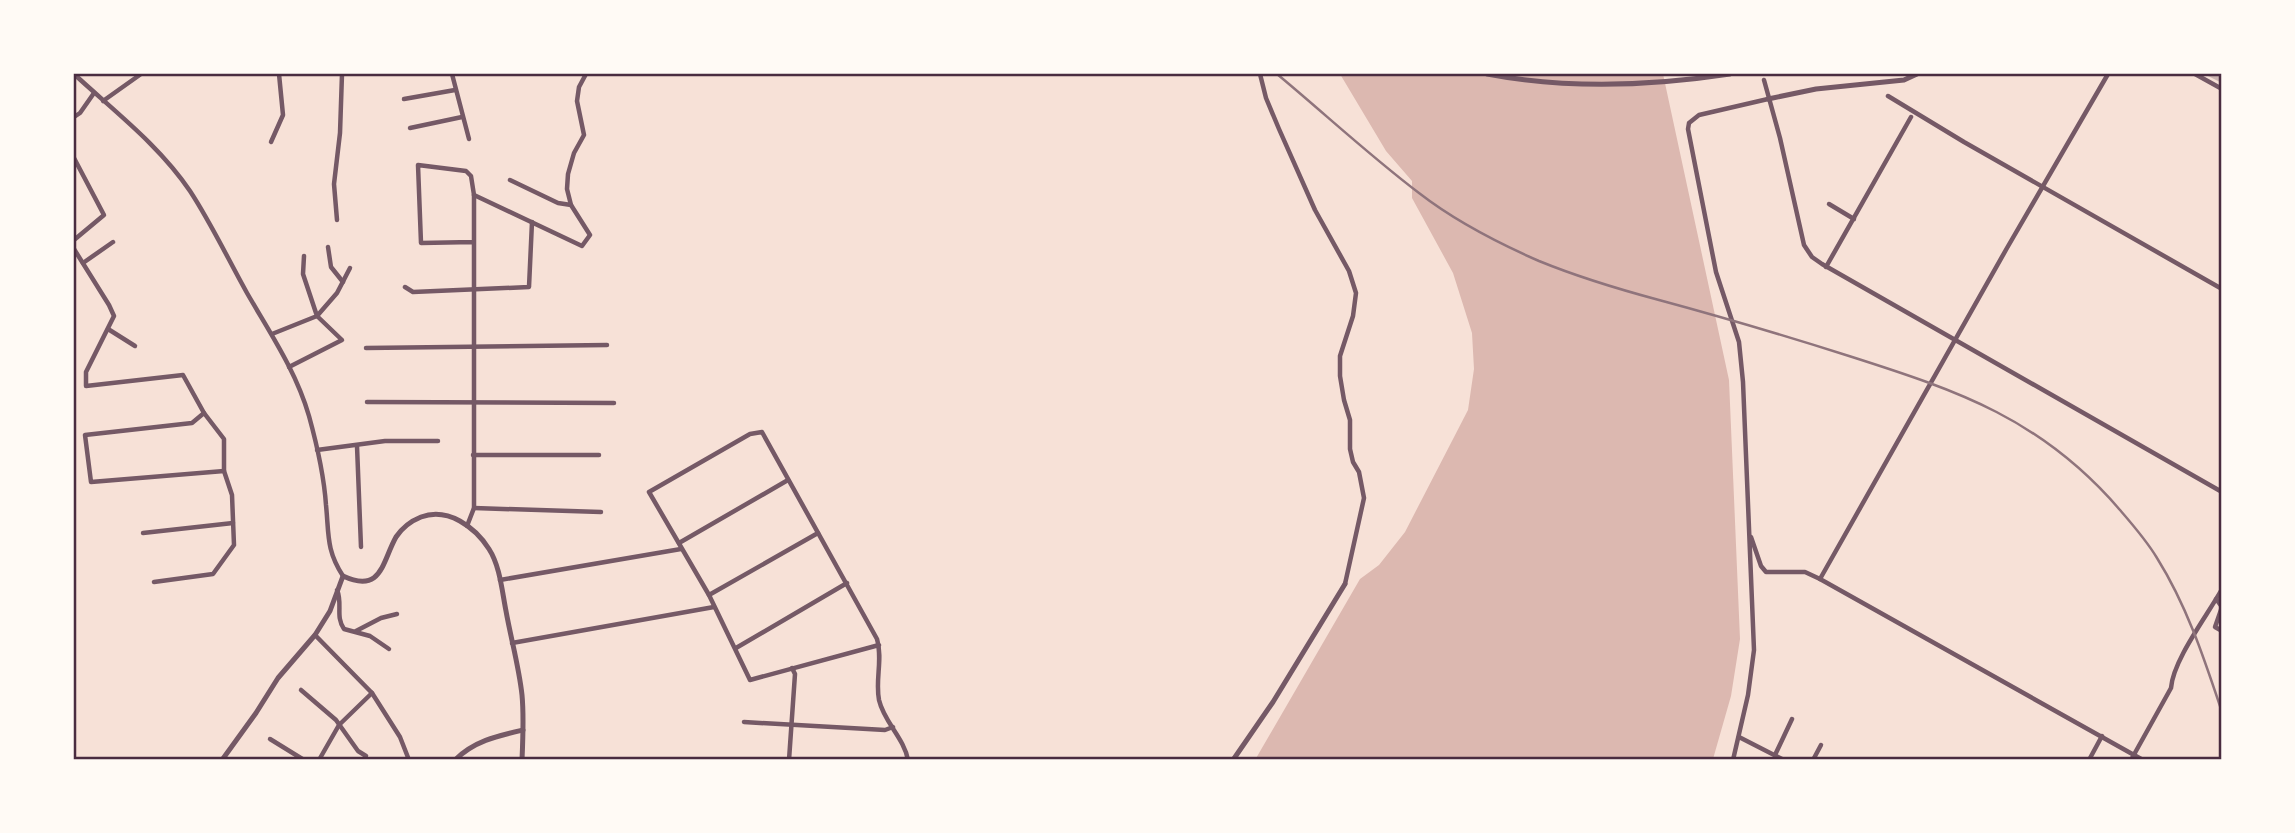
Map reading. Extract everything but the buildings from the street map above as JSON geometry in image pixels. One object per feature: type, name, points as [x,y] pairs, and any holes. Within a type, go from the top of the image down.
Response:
[{"type":"street","points":[[74,74],[167,161],[189,190],[272,334],[308,414],[326,504],[329,545],[335,564],[343,576],[359,582],[377,576],[383,570],[397,536],[411,522],[429,515],[449,516],[467,526],[489,550],[500,580],[522,695],[522,760]]},
{"type":"street","points":[[103,101],[141,74]]},
{"type":"street","points":[[271,142],[283,115],[279,74]]},
{"type":"street","points":[[337,220],[334,184],[340,133],[342,74]]},
{"type":"street","points":[[452,74],[468,139]]},
{"type":"street","points":[[474,195],[582,246],[590,235],[571,205],[567,189],[574,153],[583,135],[577,101],[579,88],[586,74]]},
{"type":"street","points":[[1233,760],[1273,702],[1345,584],[1364,498],[1359,472],[1350,449],[1350,420],[1340,376],[1340,356],[1353,316],[1356,293],[1349,271],[1315,210],[1279,129],[1266,99],[1260,74]]},
{"type":"street","points":[[1487,74],[1580,83],[1630,83],[1730,74]]},
{"type":"street","points":[[1733,760],[1752,673],[1754,650],[1740,352],[1716,272],[1689,123],[1699,115],[1768,99],[1816,89],[1904,80],[1917,74]]},
{"type":"street","points":[[1820,579],[2108,74]]},
{"type":"street","points":[[2195,74],[2221,89]]},
{"type":"street","points":[[1764,80],[1804,245],[1812,257],[2221,492]]},
{"type":"street","points":[[404,99],[455,90]]},
{"type":"street","points":[[74,117],[94,93]]},
{"type":"street","points":[[1888,96],[2221,289]]},
{"type":"street","points":[[410,128],[462,117]]},
{"type":"street","points":[[1826,267],[1911,117]]},
{"type":"street","points":[[74,158],[104,215],[74,240]]},
{"type":"street","points":[[467,526],[474,508],[474,195],[471,176],[466,172],[418,165],[421,243],[473,242]]},
{"type":"street","points":[[510,180],[558,203],[571,205]]},
{"type":"street","points":[[1829,204],[1854,219]]},
{"type":"street","points":[[405,287],[413,292],[529,287],[532,222]]},
{"type":"street","points":[[83,263],[113,242]]},
{"type":"street","points":[[328,247],[331,267],[343,282]]},
{"type":"street","points":[[74,249],[114,316],[86,372],[86,386],[183,375],[204,413],[223,439],[223,471],[232,495],[234,545],[213,575],[154,582]]},
{"type":"street","points":[[289,367],[342,340],[317,316],[303,274],[304,257]]},
{"type":"street","points":[[272,334],[317,316],[337,293],[350,268]]},
{"type":"street","points":[[108,329],[135,346]]},
{"type":"street","points":[[366,348],[607,345]]},
{"type":"street","points":[[367,402],[614,403]]},
{"type":"street","points":[[204,413],[192,422],[85,435],[91,482],[223,471]]},
{"type":"street","points":[[879,645],[750,680],[709,595],[649,492],[750,434],[762,432],[879,645],[879,698],[882,709],[905,747],[908,760]]},
{"type":"street","points":[[317,450],[357,446],[366,442],[438,441]]},
{"type":"street","points":[[357,446],[361,547]]},
{"type":"street","points":[[474,455],[599,455]]},
{"type":"street","points":[[678,543],[788,480]]},
{"type":"street","points":[[474,508],[601,512]]},
{"type":"street","points":[[143,533],[233,523]]},
{"type":"street","points":[[709,595],[818,533]]},
{"type":"street","points":[[1750,536],[1761,566],[1766,572],[1805,572],[1820,579],[2102,736],[2132,757],[2143,760]]},
{"type":"street","points":[[500,580],[681,550]]},
{"type":"street","points":[[222,760],[278,678],[315,635],[330,611],[343,576]]},
{"type":"street","points":[[736,648],[847,583]]},
{"type":"street","points":[[337,589],[340,603],[338,615],[344,629],[379,640],[389,649]]},
{"type":"street","points":[[2132,757],[2171,688],[2172,677],[2221,589]]},
{"type":"street","points":[[2216,599],[2221,607],[2215,627],[2221,631]]},
{"type":"street","points":[[512,643],[715,607]]},
{"type":"street","points":[[355,631],[374,621],[397,614]]},
{"type":"street","points":[[315,635],[372,693],[400,737],[409,760]]},
{"type":"street","points":[[789,760],[795,674],[792,668]]},
{"type":"street","points":[[301,690],[336,720],[358,751],[366,756]]},
{"type":"street","points":[[319,760],[339,725],[372,693]]},
{"type":"street","points":[[1775,755],[1792,719]]},
{"type":"street","points":[[744,722],[885,730],[893,727]]},
{"type":"street","points":[[455,760],[483,740],[523,730]]},
{"type":"street","points":[[2089,760],[2102,736]]},
{"type":"street","points":[[1739,737],[1784,760]]},
{"type":"street","points":[[270,739],[304,760]]},
{"type":"street","points":[[1813,760],[1821,745]]},
{"type":"shaded area","points":[[1340,74],[1663,74],[1729,380],[1740,639],[1731,696],[1713,759],[1255,760],[1360,579],[1379,565],[1405,532],[1468,410],[1474,369],[1472,333],[1453,273],[1412,198],[1412,181],[1386,151]]},
{"type":"railway","points":[[1277,74],[1419,193],[1462,222],[1508,247],[1598,282],[1778,334],[1927,382],[1963,396],[2029,431],[2060,452],[2090,479],[2149,545],[2186,614],[2222,712]]}]
